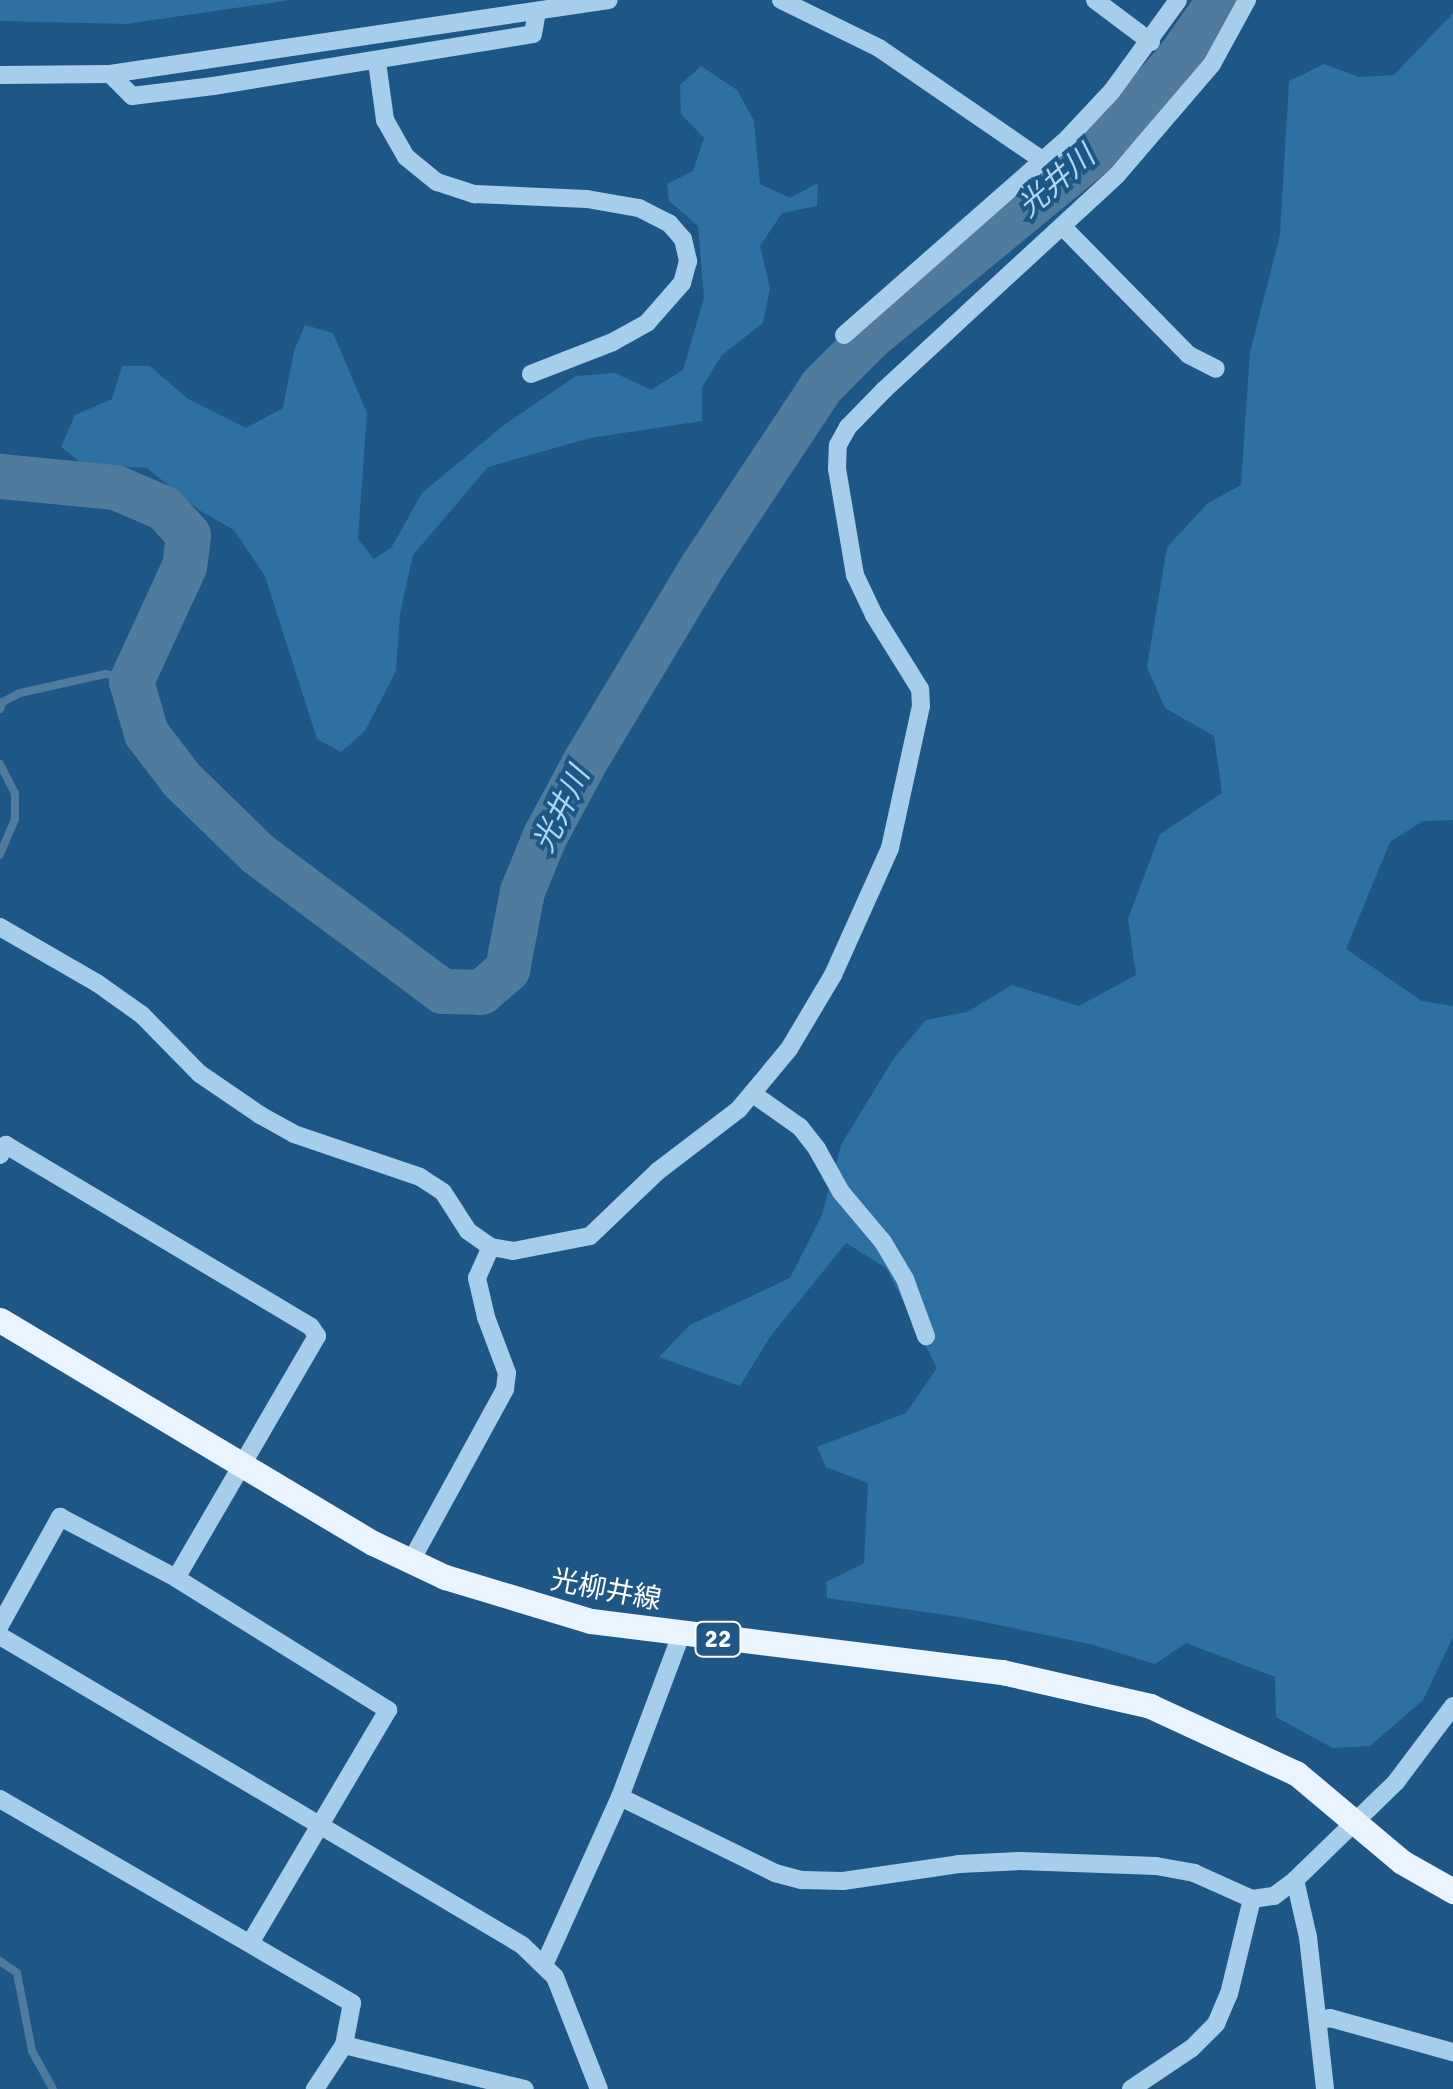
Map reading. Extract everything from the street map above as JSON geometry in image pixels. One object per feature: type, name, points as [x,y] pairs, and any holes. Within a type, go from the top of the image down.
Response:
[{"type":"main road","name":"光柳井線","points":[[0,1320],[411,1561],[511,1600],[591,1621],[1002,1672],[1150,1706],[1296,1773],[1402,1862],[1453,1891]]},
{"type":"street","points":[[0,75],[110,74],[609,0]]},
{"type":"street","points":[[781,0],[879,48],[1042,160]]},
{"type":"street","points":[[1096,0],[1151,42]]},
{"type":"street","points":[[844,335],[1042,160],[1112,91],[1178,0]]},
{"type":"street","points":[[0,926],[97,982],[142,1015],[200,1074],[260,1115],[294,1134],[420,1177],[443,1192],[468,1231],[490,1247],[513,1251],[590,1236],[658,1171],[706,1138],[752,1094],[789,1049],[833,975],[890,848],[921,706],[920,689],[874,616],[855,575],[837,469],[838,445],[848,427],[884,390],[1117,176],[1212,64],[1246,0]]},
{"type":"street","points":[[110,74],[132,96],[377,62],[533,34],[537,12]]},
{"type":"street","points":[[377,62],[386,120],[406,158],[437,182],[475,194],[586,199],[639,208],[669,223],[682,240],[688,262],[682,283],[647,323],[613,342],[531,374]]},
{"type":"street","points":[[1064,228],[1188,356],[1216,369]]},
{"type":"street","points":[[752,1094],[800,1127],[817,1149],[841,1192],[883,1242],[905,1279],[926,1336]]},
{"type":"street","points":[[0,1155],[6,1145],[311,1327],[317,1336],[176,1578]]},
{"type":"street","points":[[411,1561],[504,1389],[507,1373],[477,1278],[490,1247]]},
{"type":"street","points":[[0,1624],[60,1517],[176,1578],[388,1710],[251,1942]]},
{"type":"street","points":[[545,1963],[620,1797],[680,1635]]},
{"type":"street","points":[[0,1636],[323,1825],[545,1963],[555,1977],[600,2089]]},
{"type":"street","points":[[620,1797],[775,1873],[802,1880],[843,1881],[959,1864],[1020,1861],[1156,1866],[1194,1874],[1252,1899],[1274,1896],[1295,1880],[1396,1782],[1453,1706]]},
{"type":"street","points":[[0,1798],[352,2003],[344,2045],[315,2089]]},
{"type":"street","points":[[1295,1880],[1308,1936],[1326,2089]]},
{"type":"street","points":[[1132,2089],[1192,2048],[1216,2024],[1229,1994],[1252,1899]]},
{"type":"street","points":[[1318,2021],[1330,2018],[1453,2052]]},
{"type":"street","points":[[344,2045],[525,2089]]},
{"type":"shaded area","points":[[0,0],[291,0],[126,24],[0,21]]},
{"type":"shaded area","points":[[1453,13],[1453,820],[1423,821],[1390,842],[1346,949],[1422,1001],[1453,1006],[1453,1637],[1423,1700],[1370,1746],[1333,1748],[1276,1717],[1275,1677],[1186,1643],[1155,1664],[1090,1644],[960,1617],[827,1598],[826,1582],[864,1563],[868,1483],[826,1467],[817,1447],[906,1413],[937,1368],[886,1268],[846,1243],[770,1337],[740,1386],[659,1357],[690,1325],[790,1278],[822,1215],[841,1145],[894,1058],[926,1020],[967,1012],[1012,985],[1079,1006],[1136,975],[1128,919],[1160,834],[1222,793],[1214,736],[1165,708],[1147,667],[1167,547],[1208,503],[1241,485],[1250,352],[1280,235],[1289,81],[1324,64],[1359,77],[1394,75]]},
{"type":"shaded area","points":[[701,66],[737,90],[754,121],[760,184],[790,198],[818,183],[817,206],[782,213],[760,246],[770,288],[763,323],[722,355],[702,387],[702,421],[590,438],[488,467],[413,555],[400,613],[396,671],[365,731],[341,752],[317,739],[265,576],[234,530],[199,510],[147,468],[83,464],[61,447],[75,415],[112,399],[122,366],[150,366],[188,399],[246,428],[283,408],[294,351],[305,325],[333,333],[367,413],[358,539],[374,559],[391,548],[422,493],[504,425],[576,376],[615,373],[651,390],[683,370],[704,298],[698,226],[669,201],[667,184],[693,171],[704,138],[681,114],[680,85]]},
{"type":"waterway","name":"光井川","points":[[0,476],[115,487],[164,508],[188,535],[184,566],[131,681],[146,733],[181,779],[257,853],[442,991],[481,992],[507,969],[522,891],[545,835],[586,759],[702,566],[821,386],[870,337],[1091,155],[1176,61],[1219,0]]},
{"type":"waterway","points":[[0,709],[3,702],[20,693],[106,674],[131,681]]},
{"type":"waterway","points":[[0,764],[15,793],[15,819],[0,855]]},
{"type":"waterway","points":[[0,1961],[17,1973],[32,2051],[53,2089]]}]
